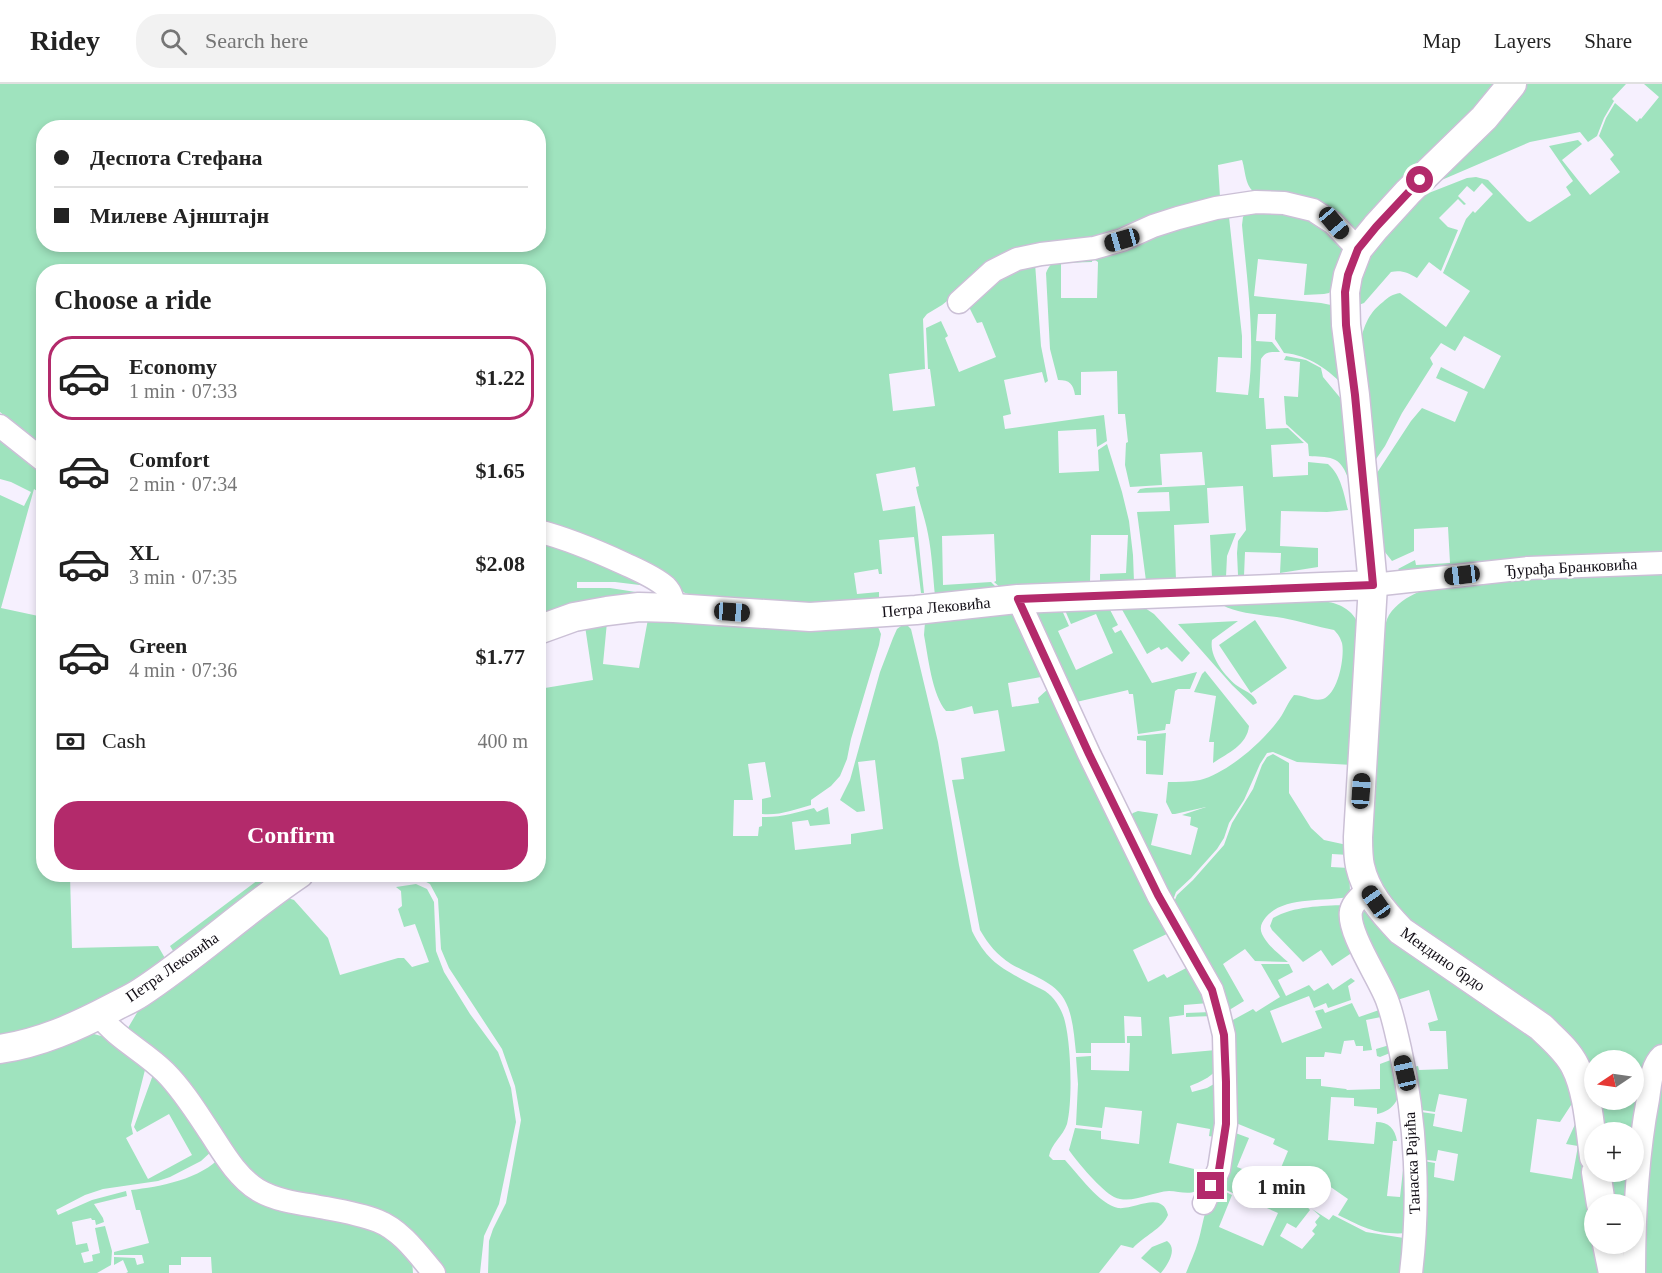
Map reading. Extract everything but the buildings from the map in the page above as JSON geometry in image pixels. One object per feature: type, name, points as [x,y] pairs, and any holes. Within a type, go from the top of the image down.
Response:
[{"type":"street","points":[[959,302],[993,271],[1017,259],[1094,248],[1187,216],[1216,208],[1256,202],[1284,203],[1313,210],[1334,223],[1358,249],[1408,192],[1484,118],[1512,84]]},
{"type":"street","name":"Мендино брдо","points":[[1358,249],[1348,275],[1344,307],[1355,395],[1373,585],[1358,837],[1360,866],[1368,891],[1401,931],[1541,1027],[1560,1045],[1575,1066],[1584,1092],[1589,1122]]},
{"type":"street","points":[[0,426],[36,455]]},
{"type":"street","points":[[546,533],[572,541],[640,571],[665,586],[670,593],[674,608]]},
{"type":"street","name":"Ђурађа Бранковића","points":[[1373,585],[1528,568],[1662,563]]},
{"type":"street","name":"Петра Лековића","points":[[546,627],[574,617],[639,607],[810,617],[916,610],[1018,599],[1373,585]]},
{"type":"street","points":[[1018,599],[1158,895],[1212,990],[1224,1035],[1226,1124],[1219,1170],[1204,1203]]},
{"type":"street","name":"Петра Лековића","points":[[0,1049],[22,1046],[63,1032],[139,994],[288,882]]},
{"type":"street","name":"Танаска Рајића","points":[[1368,891],[1355,902],[1351,910],[1352,927],[1387,999],[1405,1073],[1415,1183],[1415,1238],[1411,1273]]},
{"type":"street","points":[[99,1015],[115,1033],[143,1053],[166,1074],[199,1116],[236,1170],[257,1189],[276,1198],[378,1221],[400,1235],[425,1268]]},
{"type":"street","points":[[1634,1273],[1638,1167],[1652,1073],[1662,1056]]},
{"type":"street","points":[[1609,1254],[1613,1273]]},
{"type":"green space","points":[[0,84],[1504,84],[1473,123],[1375,220],[1359,231],[1351,233],[1331,216],[1314,206],[1264,196],[1253,191],[1247,181],[1242,160],[1218,165],[1220,197],[1215,202],[1176,213],[1113,238],[1093,243],[1067,244],[1033,250],[1008,259],[986,270],[923,319],[925,369],[889,374],[893,411],[935,406],[930,369],[928,369],[926,328],[941,321],[948,336],[945,338],[959,372],[996,357],[982,322],[977,323],[967,303],[979,287],[995,275],[1022,262],[1032,260],[1035,263],[1041,346],[1048,381],[1045,383],[1042,372],[1004,380],[1011,414],[1003,416],[1005,429],[1104,415],[1107,441],[1097,447],[1096,429],[1058,431],[1059,473],[1099,471],[1098,450],[1107,444],[1129,521],[1134,582],[1100,584],[1100,574],[1126,573],[1128,535],[1091,535],[1090,583],[1002,589],[994,582],[996,581],[994,534],[942,536],[943,585],[991,582],[998,589],[935,596],[929,542],[916,487],[919,486],[915,467],[876,474],[883,511],[915,506],[924,593],[921,593],[914,537],[879,540],[882,574],[879,574],[878,569],[854,573],[857,594],[879,592],[879,601],[806,606],[704,599],[685,593],[612,552],[546,529],[546,264],[36,264],[36,441],[0,412]]},
{"type":"green space","points":[[1518,84],[1626,84],[1612,99],[1614,101],[1597,136],[1588,142],[1580,132],[1530,142],[1423,188]]},
{"type":"green space","points":[[1644,84],[1662,84],[1662,559],[1404,575],[1398,569],[1415,560],[1416,565],[1450,563],[1448,527],[1414,529],[1414,551],[1392,561],[1377,542],[1373,479],[1422,408],[1455,422],[1468,392],[1436,378],[1441,367],[1484,389],[1501,356],[1464,336],[1455,351],[1441,343],[1430,358],[1433,364],[1370,468],[1359,348],[1366,322],[1378,307],[1395,294],[1400,293],[1446,327],[1470,291],[1443,273],[1466,219],[1493,194],[1482,183],[1474,192],[1467,186],[1458,196],[1466,204],[1464,205],[1458,199],[1439,218],[1448,227],[1458,230],[1441,271],[1429,262],[1417,278],[1405,272],[1391,272],[1364,303],[1356,306],[1357,270],[1416,198],[1467,178],[1476,177],[1488,180],[1530,222],[1571,195],[1566,187],[1573,181],[1549,146],[1578,140],[1582,144],[1562,160],[1590,195],[1620,172],[1610,159],[1614,155],[1599,136],[1606,118],[1615,103],[1637,122],[1641,119],[1659,97]]},
{"type":"green space","points":[[1247,211],[1300,211],[1342,244],[1344,253],[1335,287],[1329,293],[1304,295],[1307,264],[1258,259],[1254,296],[1321,303],[1331,305],[1335,309],[1346,388],[1318,364],[1293,354],[1284,353],[1275,339],[1276,314],[1258,314],[1256,341],[1272,342],[1280,352],[1267,353],[1261,359],[1259,398],[1264,398],[1266,429],[1288,428],[1304,443],[1271,445],[1273,477],[1308,475],[1308,462],[1328,464],[1339,479],[1348,510],[1281,511],[1280,546],[1318,548],[1318,567],[1280,573],[1281,553],[1245,552],[1244,576],[1238,575],[1237,553],[1238,541],[1246,530],[1243,486],[1207,488],[1209,523],[1174,525],[1176,580],[1146,581],[1137,512],[1170,511],[1169,492],[1137,493],[1140,489],[1146,488],[1205,485],[1202,452],[1160,454],[1162,485],[1130,487],[1125,465],[1126,443],[1128,442],[1125,414],[1118,414],[1117,371],[1081,372],[1081,395],[1075,395],[1072,385],[1068,382],[1058,380],[1050,349],[1046,273],[1049,267],[1059,259],[1071,255],[1093,253],[1092,262],[1061,263],[1061,298],[1097,298],[1096,252],[1169,225],[1229,217],[1242,336],[1242,358],[1218,357],[1216,392],[1248,395],[1251,331],[1242,225]]},
{"type":"green space","points":[[1286,356],[1306,360],[1321,368],[1323,377],[1342,400],[1353,496],[1347,475],[1341,465],[1330,458],[1309,456],[1308,444],[1286,424],[1284,396],[1298,397],[1300,362],[1284,360]]},
{"type":"green space","points":[[0,434],[36,463],[36,490],[34,489],[1,608],[36,616],[36,882],[70,882],[72,948],[158,946],[166,960],[90,1009],[0,1038],[0,495],[24,506],[31,492],[0,479]]},
{"type":"green space","points":[[1236,533],[1227,556],[1226,577],[1212,578],[1210,535]]},
{"type":"green space","points":[[546,539],[656,587],[615,582],[577,582],[577,588],[610,588],[655,595],[546,618]]},
{"type":"green space","points":[[1662,569],[1662,1047],[1644,1102],[1644,1050],[1584,1050],[1584,1084],[1408,924],[1388,902],[1371,861],[1383,633],[1386,621],[1395,607],[1410,596],[1455,581]]},
{"type":"green space","points":[[1322,601],[1345,608],[1353,615],[1359,626],[1353,765],[1297,762],[1273,752],[1267,753],[1244,800],[1229,823],[1224,838],[1217,849],[1176,892],[1172,903],[1130,816],[1138,811],[1158,814],[1151,845],[1191,855],[1198,828],[1190,825],[1191,817],[1182,815],[1206,807],[1172,814],[1166,802],[1168,782],[1200,780],[1232,764],[1270,731],[1294,695],[1316,700],[1328,696],[1333,690],[1341,666],[1342,643],[1334,630],[1244,612],[1222,605]]},
{"type":"green space","points":[[1108,606],[1118,625],[1112,628],[1115,633],[1121,630],[1152,683],[1197,672],[1190,689],[1175,691],[1170,724],[1166,724],[1165,730],[1138,734],[1133,694],[1129,694],[1128,690],[1072,703],[1035,609],[1061,608],[1069,626],[1058,631],[1076,670],[1113,653],[1096,614],[1071,624],[1064,608]]},
{"type":"green space","points":[[1120,606],[1145,608],[1154,614],[1190,653],[1182,662],[1167,647],[1161,650],[1159,647],[1147,654]]},
{"type":"green space","points":[[1008,611],[1018,616],[1045,668],[1044,675],[1041,677],[1008,683],[1012,707],[1039,703],[1038,698],[1048,689],[1055,692],[1075,739],[1118,821],[1171,932],[1133,950],[1148,982],[1164,974],[1167,978],[1192,965],[1207,993],[1209,1003],[1184,1005],[1184,1015],[1169,1017],[1172,1054],[1216,1050],[1213,1016],[1186,1017],[1186,1013],[1211,1012],[1216,1020],[1222,1050],[1219,1065],[1209,1077],[1190,1086],[1192,1092],[1207,1088],[1221,1080],[1219,1138],[1209,1136],[1210,1129],[1177,1123],[1169,1163],[1211,1173],[1203,1185],[1193,1192],[1169,1191],[1134,1199],[1121,1199],[1103,1189],[1078,1162],[1069,1150],[1075,1128],[1101,1131],[1101,1139],[1139,1144],[1142,1111],[1105,1107],[1102,1128],[1076,1125],[1078,1084],[1076,1057],[1091,1056],[1091,1070],[1129,1071],[1130,1043],[1127,1043],[1127,1036],[1142,1036],[1141,1017],[1124,1016],[1125,1043],[1091,1043],[1091,1053],[1076,1053],[1071,1018],[1060,993],[1054,987],[1006,961],[993,949],[980,930],[952,780],[964,779],[961,758],[1005,751],[998,710],[974,714],[972,706],[946,711],[937,695],[931,675],[924,635],[925,622]]},
{"type":"green space","points":[[648,619],[870,624],[878,627],[881,634],[879,645],[847,759],[840,776],[831,786],[811,800],[811,805],[781,813],[762,814],[762,799],[771,797],[765,762],[748,764],[753,800],[734,800],[733,836],[758,836],[759,827],[762,826],[762,817],[782,816],[814,808],[817,812],[828,807],[830,824],[810,826],[808,820],[792,822],[795,850],[851,844],[851,834],[883,829],[875,760],[858,762],[865,811],[857,812],[840,800],[850,780],[880,672],[893,638],[901,626],[908,626],[911,629],[938,742],[972,931],[989,957],[1010,973],[1045,991],[1059,1007],[1064,1018],[1070,1055],[1069,1113],[1067,1124],[1049,1156],[1053,1160],[1065,1160],[1096,1195],[1111,1206],[1125,1208],[1154,1202],[1160,1204],[1168,1215],[1162,1224],[1133,1248],[1121,1245],[1099,1273],[488,1273],[489,1241],[506,1203],[521,1120],[515,1086],[502,1049],[449,968],[441,949],[438,899],[430,884],[426,882],[546,882],[546,688],[593,680],[585,626],[607,622],[603,664],[639,668]]},
{"type":"green space","points":[[1255,620],[1287,668],[1251,693],[1219,645]]},
{"type":"green space","points":[[1238,621],[1212,640],[1213,652],[1222,671],[1236,685],[1254,697],[1257,703],[1253,705],[1232,685],[1178,624]]},
{"type":"green space","points":[[1205,671],[1249,726],[1241,743],[1213,763],[1214,742],[1209,742],[1216,696],[1194,692]]},
{"type":"green space","points":[[1166,733],[1163,775],[1146,774],[1146,741],[1137,740],[1137,736]]},
{"type":"green space","points":[[1273,754],[1289,763],[1289,793],[1311,828],[1324,840],[1347,845],[1349,855],[1332,854],[1331,867],[1349,868],[1350,891],[1348,897],[1304,901],[1283,906],[1266,917],[1261,925],[1262,934],[1270,946],[1288,962],[1255,961],[1245,949],[1223,964],[1244,1001],[1226,1012],[1174,902],[1177,895],[1224,845],[1232,823],[1253,789],[1262,765],[1267,757]]},
{"type":"green space","points":[[255,882],[272,882],[175,954],[170,946]]},
{"type":"green space","points":[[416,884],[427,889],[434,902],[436,951],[444,972],[470,1014],[498,1052],[511,1088],[516,1122],[499,1204],[484,1236],[480,1273],[440,1273],[405,1231],[282,1193],[248,1174],[125,1033],[145,1003],[288,898],[294,900],[328,938],[340,975],[398,958],[404,958],[412,967],[429,962],[415,924],[404,927],[398,909],[402,906],[401,891],[396,887]]},
{"type":"green space","points":[[1345,905],[1356,950],[1332,966],[1321,950],[1303,962],[1270,926],[1273,918],[1290,911],[1308,907]]},
{"type":"green space","points":[[1363,909],[1368,911],[1533,1035],[1562,1065],[1575,1099],[1560,1122],[1537,1119],[1530,1172],[1572,1179],[1578,1146],[1566,1144],[1577,1120],[1584,1160],[1584,1182],[1588,1182],[1590,1194],[1584,1194],[1584,1254],[1597,1254],[1603,1273],[1415,1273],[1418,1160],[1435,1163],[1434,1177],[1454,1181],[1458,1154],[1438,1150],[1436,1161],[1418,1159],[1414,1111],[1435,1114],[1433,1126],[1462,1132],[1467,1099],[1439,1094],[1435,1112],[1414,1109],[1410,1068],[1418,1066],[1419,1070],[1448,1069],[1446,1031],[1430,1031],[1428,1023],[1438,1020],[1429,990],[1394,1001],[1357,912]]},
{"type":"green space","points":[[1261,964],[1289,964],[1293,972],[1278,980],[1286,996],[1309,985],[1314,991],[1328,983],[1333,990],[1351,978],[1355,981],[1348,986],[1351,1000],[1328,1008],[1326,1003],[1314,1008],[1309,996],[1270,1011],[1282,1043],[1322,1028],[1315,1011],[1323,1009],[1325,1013],[1352,1003],[1359,1017],[1382,1009],[1375,992],[1380,998],[1389,1020],[1395,1051],[1377,1056],[1376,1049],[1393,1044],[1386,1016],[1366,1020],[1372,1050],[1363,1051],[1363,1046],[1356,1046],[1354,1040],[1344,1041],[1341,1054],[1325,1052],[1324,1057],[1306,1057],[1306,1079],[1321,1079],[1321,1086],[1347,1090],[1380,1089],[1380,1064],[1396,1058],[1400,1084],[1397,1099],[1393,1105],[1377,1114],[1377,1108],[1354,1106],[1354,1098],[1331,1097],[1328,1140],[1374,1144],[1376,1122],[1391,1127],[1397,1141],[1393,1141],[1387,1196],[1400,1197],[1406,1143],[1400,1122],[1401,1111],[1405,1111],[1411,1154],[1413,1194],[1409,1233],[1372,1230],[1338,1215],[1348,1199],[1314,1178],[1302,1201],[1310,1210],[1296,1228],[1287,1223],[1280,1236],[1302,1249],[1315,1234],[1312,1231],[1320,1216],[1312,1209],[1329,1220],[1333,1215],[1366,1232],[1410,1239],[1412,1245],[1407,1273],[1186,1273],[1197,1246],[1208,1205],[1220,1189],[1232,1195],[1219,1227],[1263,1246],[1278,1213],[1219,1187],[1230,1131],[1249,1138],[1237,1167],[1275,1182],[1288,1151],[1273,1144],[1275,1139],[1231,1121],[1231,1021],[1253,1009],[1256,1012],[1280,997]]},
{"type":"green space","points":[[94,1034],[112,1039],[147,1062],[131,1125],[133,1134],[126,1138],[148,1179],[192,1155],[169,1114],[137,1132],[134,1127],[154,1072],[213,1150],[201,1161],[170,1177],[158,1181],[103,1189],[85,1195],[56,1210],[58,1215],[92,1200],[126,1191],[127,1196],[94,1204],[104,1222],[96,1225],[95,1220],[91,1218],[72,1222],[76,1245],[87,1243],[89,1251],[81,1253],[84,1263],[93,1261],[92,1255],[100,1253],[95,1228],[105,1226],[112,1251],[111,1265],[97,1273],[0,1273],[0,1060]]},
{"type":"green space","points":[[1662,1068],[1662,1273],[1641,1273],[1641,1254],[1644,1254],[1644,1194],[1641,1194]]},
{"type":"green space","points":[[1598,1110],[1641,1110],[1637,1122],[1599,1122]]},
{"type":"green space","points":[[221,1156],[235,1175],[377,1226],[412,1260],[413,1273],[212,1273],[211,1257],[181,1257],[181,1265],[169,1265],[169,1273],[126,1273],[128,1272],[123,1260],[114,1265],[114,1257],[135,1258],[137,1265],[144,1263],[142,1255],[114,1255],[114,1252],[149,1243],[140,1210],[136,1210],[131,1190],[179,1181],[203,1171]]},
{"type":"green space","points":[[1609,1182],[1631,1182],[1630,1194],[1610,1194]]},
{"type":"green space","points":[[1167,1241],[1172,1248],[1171,1257],[1160,1273],[1141,1258],[1152,1247]]},
{"type":"route","points":[[1211,1186],[1219,1170],[1226,1124],[1224,1035],[1212,990],[1158,895],[1089,754],[1018,599],[1373,585],[1355,395],[1344,307],[1345,292],[1348,275],[1358,249],[1420,180]]}]
